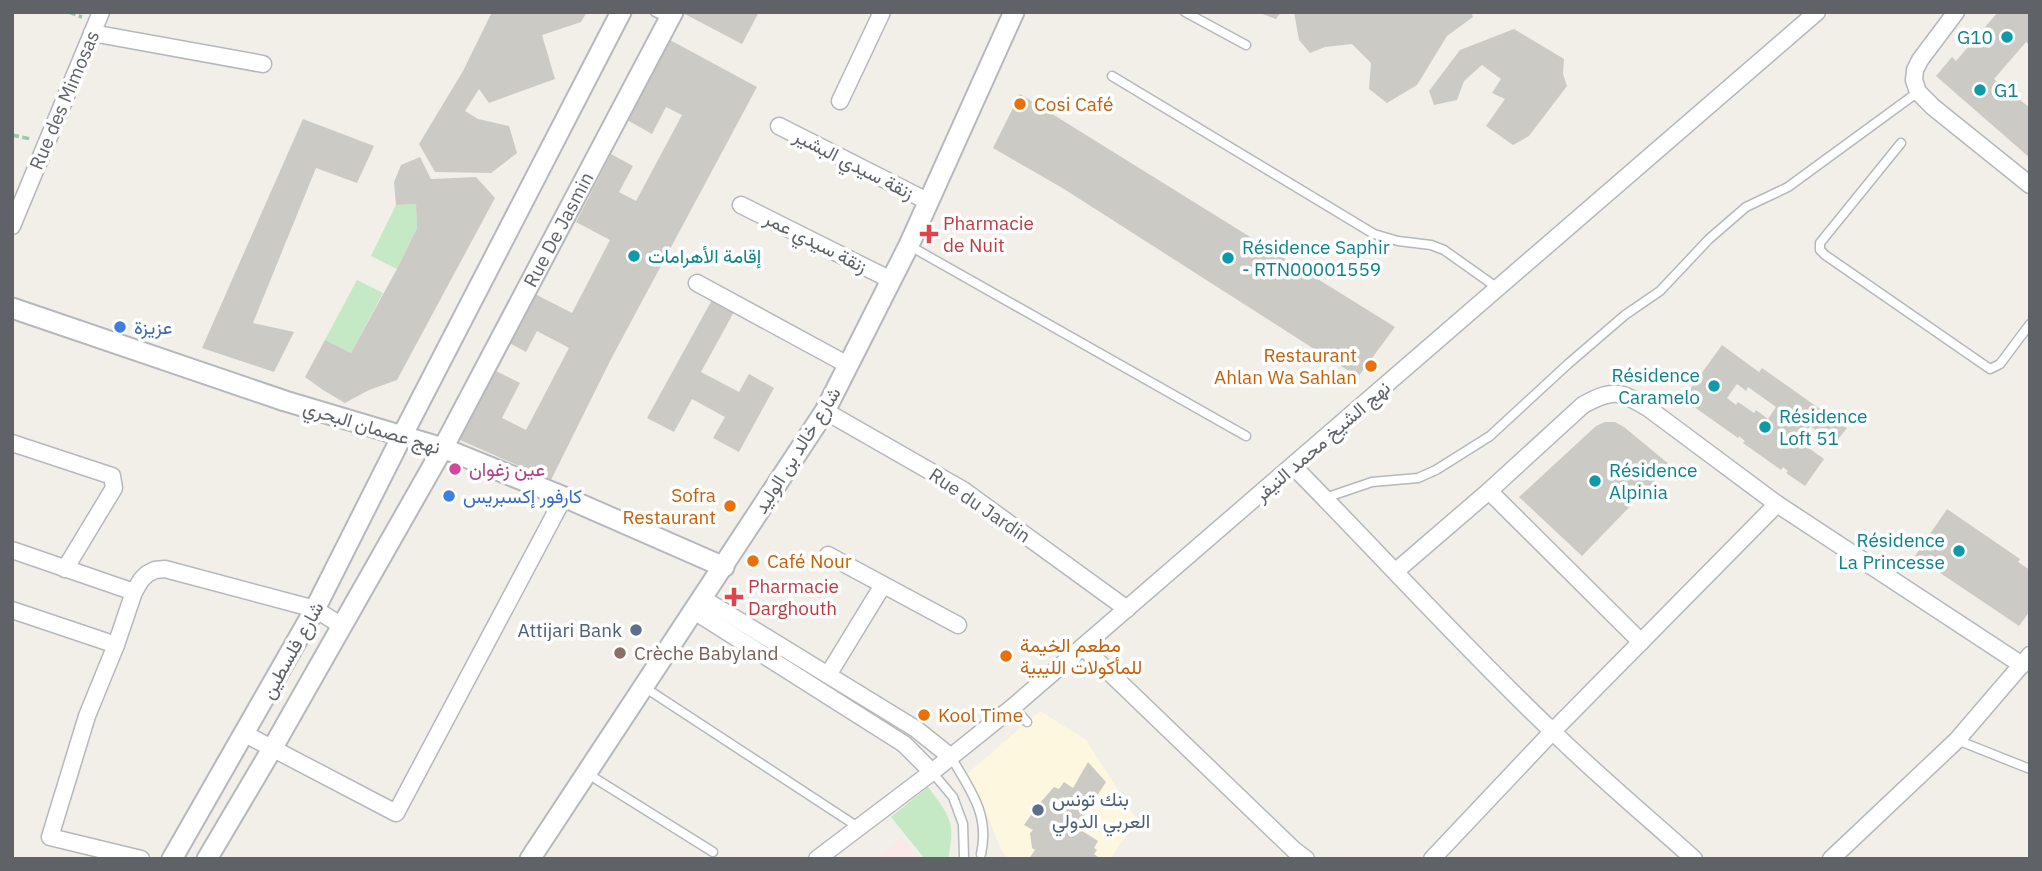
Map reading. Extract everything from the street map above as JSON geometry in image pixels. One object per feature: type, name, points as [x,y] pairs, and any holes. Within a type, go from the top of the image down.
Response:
[{"type":"street","name":"Rue des Mimosas","points":[[12,226],[102,12]]},
{"type":"street","points":[[402,436],[621,12]]},
{"type":"street","points":[[840,101],[882,12]]},
{"type":"street","name":"شارع خالد بن الوليد","points":[[535,857],[586,773],[825,411],[909,245],[1013,12]]},
{"type":"street","name":"نهج الشيخ محمد النيفر","points":[[817,859],[1013,707],[1817,12]]},
{"type":"street","points":[[1956,12],[1915,70],[1914,80],[1918,92],[2030,185]]},
{"type":"street","name":"Rue De Jasmin","points":[[443,448],[666,15]]},
{"type":"street","points":[[92,33],[263,64]]},
{"type":"street","name":"زنقة سيدي البشير","points":[[779,126],[929,202]]},
{"type":"street","name":"زنقة سيدي عمر","points":[[741,205],[891,280]]},
{"type":"street","points":[[697,283],[848,365]]},
{"type":"street","name":"نهج عصمان البحري","points":[[12,307],[285,401],[443,448],[724,567]]},
{"type":"street","points":[[1396,571],[1583,405],[1602,395],[1615,393],[1648,408],[1777,504],[2026,660],[1957,740],[1831,859]]},
{"type":"street","name":"Rue du Jardin","points":[[825,411],[963,490],[1127,609]]},
{"type":"street","name":"شارع فلسطين","points":[[172,859],[315,609],[402,436]]},
{"type":"street","points":[[12,443],[112,477],[114,488],[65,569]]},
{"type":"street","name":"شارع فلسطين","points":[[207,859],[443,448]]},
{"type":"street","points":[[1293,466],[1552,732],[1694,859]]},
{"type":"street","points":[[1489,491],[1641,642]]},
{"type":"street","points":[[245,734],[396,813],[564,497]]},
{"type":"street","points":[[1432,859],[1552,732],[1777,504]]},
{"type":"street","points":[[12,550],[134,592]]},
{"type":"street","points":[[828,555],[958,625]]},
{"type":"street","points":[[141,859],[50,836],[87,716],[134,592],[147,574],[165,569],[315,609],[342,626]]},
{"type":"street","points":[[828,675],[883,585]]},
{"type":"street","points":[[698,604],[828,675],[916,730],[951,757]]},
{"type":"street","points":[[698,604],[904,744],[932,772]]},
{"type":"street","points":[[12,610],[116,645]]},
{"type":"street","points":[[1083,647],[1306,859]]},
{"type":"lane","points":[[1185,12],[1246,45]]},
{"type":"lane","points":[[1112,76],[1374,234],[1444,250],[1499,289]]},
{"type":"lane","points":[[1325,498],[1372,482],[1418,478],[1436,470],[1490,436],[1577,356],[1625,315],[1660,290],[1709,239],[1746,207],[1788,187],[1918,92]]},
{"type":"lane","points":[[1901,143],[1820,243],[1820,250],[1990,369],[2000,365],[2030,324]]},
{"type":"lane","points":[[909,245],[1245,436]]},
{"type":"lane","points":[[644,686],[858,827]]},
{"type":"lane","points":[[1013,707],[1027,722]]},
{"type":"lane","points":[[1957,740],[2030,769]]},
{"type":"lane","points":[[951,757],[983,818],[982,856],[972,851],[964,858]]},
{"type":"lane","points":[[932,772],[953,797],[963,824],[964,858]]},
{"type":"lane","points":[[586,773],[713,852]]},
{"type":"shaded area","points":[[1040,711],[1086,740],[1137,820],[1110,859],[1008,859],[1000,847],[967,774]]},
{"type":"shaded area","points":[[902,839],[918,859],[878,859]]},
{"type":"green space","points":[[416,204],[417,228],[397,269],[371,256],[396,205]]},
{"type":"green space","points":[[357,280],[383,293],[351,353],[325,340]]},
{"type":"green space","points":[[928,787],[942,805],[949,820],[951,837],[948,859],[925,859],[891,817]]},
{"type":"building","points":[[492,12],[587,12],[581,22],[542,35],[555,79],[489,103],[479,89],[465,111],[478,119],[509,126],[517,153],[491,173],[435,172],[419,144],[463,71]]},
{"type":"building","points":[[681,12],[759,12],[742,44]]},
{"type":"building","points":[[1257,12],[1281,12],[1276,19]]},
{"type":"building","points":[[1294,12],[1471,12],[1473,17],[1447,36],[1417,85],[1387,103],[1369,89],[1371,63],[1352,44],[1325,47],[1310,53],[1299,40]]},
{"type":"building","name":"G1","points":[[1998,12],[2030,12],[2030,45],[2026,42],[1994,79],[2030,108],[2030,158],[1936,76],[1952,57],[1956,61]]},
{"type":"building","points":[[1514,29],[1564,59],[1563,74],[1567,86],[1529,136],[1513,145],[1486,126],[1505,99],[1492,93],[1501,79],[1482,65],[1464,81],[1457,100],[1434,105],[1429,91],[1460,50]]},
{"type":"building","name":"إقامة الأهرامات","points":[[670,40],[757,87],[611,359],[551,480],[460,440],[494,370],[520,383],[502,418],[526,430],[569,348],[537,331],[526,352],[509,343],[535,294],[572,313],[610,240],[576,222],[611,154],[633,166],[619,192],[636,201],[682,115],[666,107],[652,134],[627,120]]},
{"type":"building","name":"Résidence Saphir - RTN00001559","points":[[1020,94],[1395,327],[1358,377],[1064,189],[993,148]]},
{"type":"building","points":[[303,119],[374,146],[357,183],[316,168],[253,323],[294,332],[274,372],[202,348]]},
{"type":"building","points":[[420,157],[431,179],[476,177],[495,198],[397,380],[369,390],[345,403],[305,377],[325,340],[351,353],[397,269],[417,228],[416,204],[396,205],[394,182],[401,165]]},
{"type":"building","points":[[713,298],[735,310],[701,372],[739,392],[749,374],[774,388],[739,452],[713,438],[725,417],[692,399],[674,432],[647,418]]},
{"type":"building","name":"Résidence Loft 51","points":[[1722,345],[1759,372],[1762,368],[1847,428],[1835,443],[1810,426],[1799,441],[1824,459],[1805,486],[1786,473],[1788,471],[1783,467],[1781,470],[1743,443],[1745,441],[1739,436],[1738,438],[1683,399]],"holes":[[[1737,384],[1746,391],[1748,387],[1776,407],[1768,419],[1756,410],[1754,413],[1727,398]]]},
{"type":"building","name":"Résidence Alpinia","points":[[1615,422],[1624,427],[1670,465],[1582,556],[1519,497],[1596,426]]},
{"type":"building","points":[[1947,509],[2020,559],[2018,562],[2030,570],[2030,611],[2019,626],[1915,556]]},
{"type":"building","points":[[1088,762],[1106,782],[1080,822],[1068,815],[1065,820],[1098,841],[1094,854],[1101,859],[1031,859],[1035,850],[1032,848],[1030,833],[1033,830],[1024,825],[1054,787],[1059,789],[1064,782],[1073,788]]},
{"type":"place","name":"G10","points":[[2007,37]]},
{"type":"place","name":"G1","points":[[1980,90]]},
{"type":"place","name":"Cosi Café","points":[[1020,104]]},
{"type":"place","name":"Pharmacie de Nuit","points":[[929,234]]},
{"type":"place","name":"إقامة الأهرامات","points":[[634,256]]},
{"type":"place","name":"Résidence Saphir - RTN00001559","points":[[1228,258]]},
{"type":"place","name":"عزيزة","points":[[120,327]]},
{"type":"place","name":"Restaurant Ahlan Wa Sahlan","points":[[1371,366]]},
{"type":"place","name":"Résidence Caramelo","points":[[1714,386]]},
{"type":"place","name":"Résidence Loft 51","points":[[1765,427]]},
{"type":"place","name":"عين زغوان","points":[[455,469]]},
{"type":"place","name":"Résidence Alpinia","points":[[1595,481]]},
{"type":"place","name":"كارفور إكسبريس","points":[[449,496]]},
{"type":"place","name":"Sofra Restaurant","points":[[730,506]]},
{"type":"place","name":"Résidence La Princesse","points":[[1959,551]]},
{"type":"place","name":"Café Nour","points":[[753,561]]},
{"type":"place","name":"Pharmacie Darghouth","points":[[734,597]]},
{"type":"place","name":"Attijari Bank","points":[[636,630]]},
{"type":"place","name":"Crèche Babyland","points":[[620,653]]},
{"type":"place","name":"مطعم الخيمة للمأكولات الليبية","points":[[1006,656]]},
{"type":"place","name":"Kool Time","points":[[924,715]]},
{"type":"place","name":"بنك تونس العربي الدولي","points":[[1038,810]]}]
